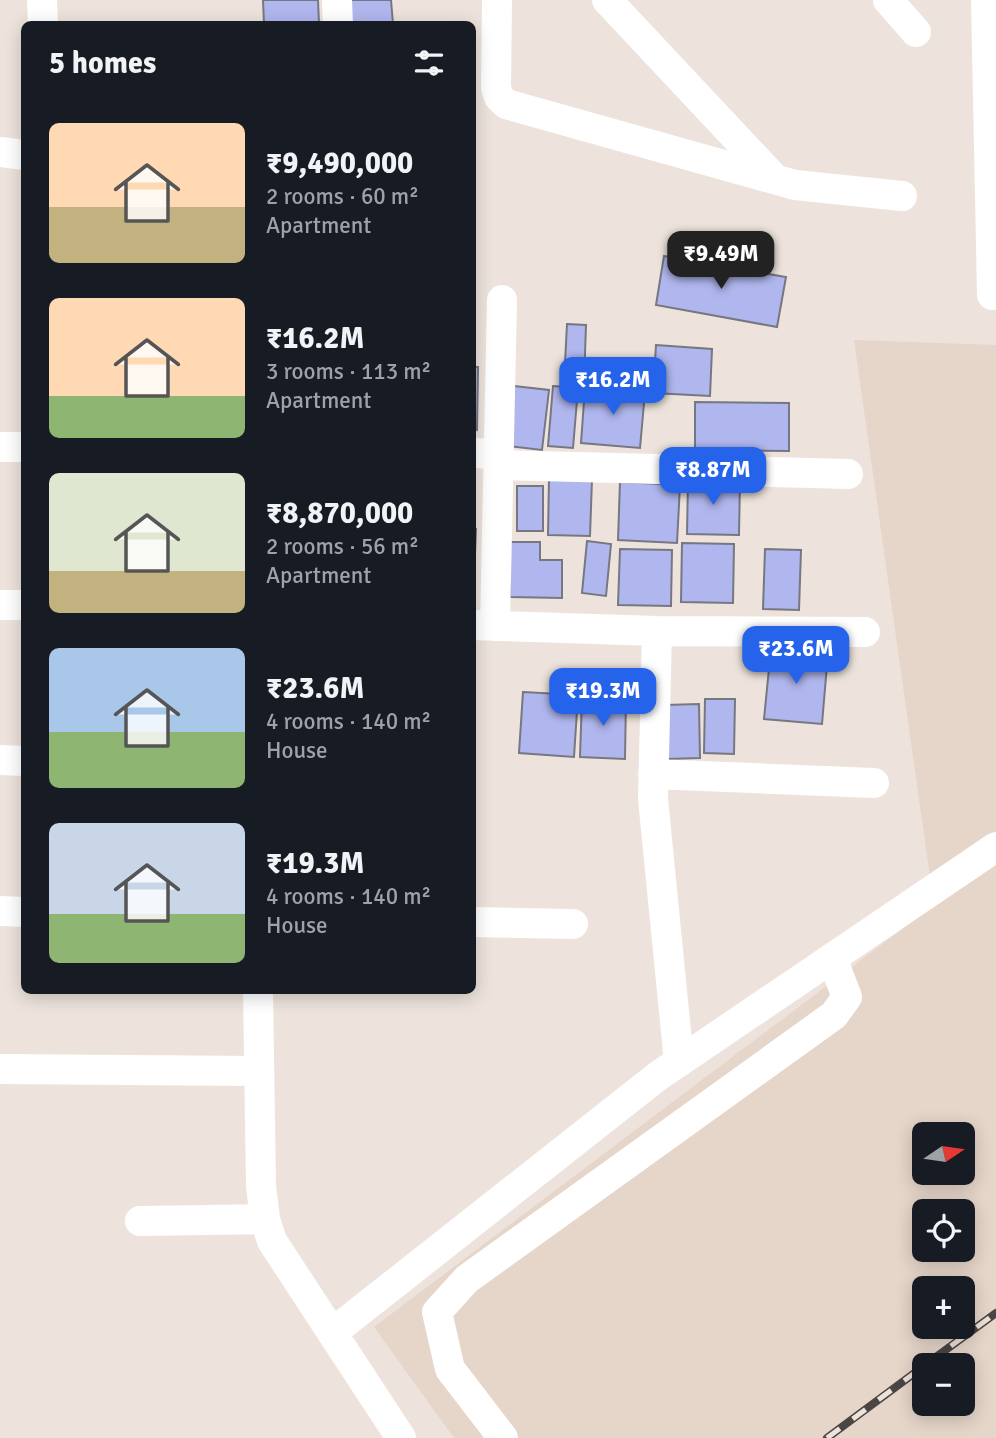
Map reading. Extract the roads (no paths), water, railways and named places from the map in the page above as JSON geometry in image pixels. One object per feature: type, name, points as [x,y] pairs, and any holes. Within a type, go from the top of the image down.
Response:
[{"type":"street","points":[[42,0],[43,21]]},
{"type":"street","points":[[337,0],[338,21]]},
{"type":"street","points":[[497,0],[496,88],[499,97],[506,104],[812,189],[902,197]]},
{"type":"street","points":[[888,0],[916,32]]},
{"type":"street","points":[[986,0],[992,295]]},
{"type":"street","points":[[612,2],[776,180]]},
{"type":"street","points":[[0,152],[21,155]]},
{"type":"street","points":[[502,300],[490,457],[484,626],[657,631],[865,632]]},
{"type":"street","points":[[0,447],[21,447]]},
{"type":"street","points":[[490,457],[848,474]]},
{"type":"street","points":[[0,605],[21,605]]},
{"type":"street","points":[[657,631],[654,815],[679,1062]]},
{"type":"street","points":[[0,760],[21,761]]},
{"type":"street","points":[[653,774],[874,783]]},
{"type":"street","points":[[332,1332],[636,1093],[996,847]]},
{"type":"street","points":[[0,911],[21,912]]},
{"type":"street","points":[[476,922],[573,925]]},
{"type":"street","points":[[503,1438],[450,1370],[437,1312],[467,1279],[834,1015],[847,997],[832,958]]},
{"type":"street","points":[[258,994],[261,1186],[265,1219],[272,1241],[401,1438]]},
{"type":"street","points":[[0,1069],[260,1071]]},
{"type":"street","points":[[140,1221],[265,1219]]},
{"type":"railway","points":[[941,1353],[996,1313]]},
{"type":"railway","points":[[827,1438],[912,1375]]}]
